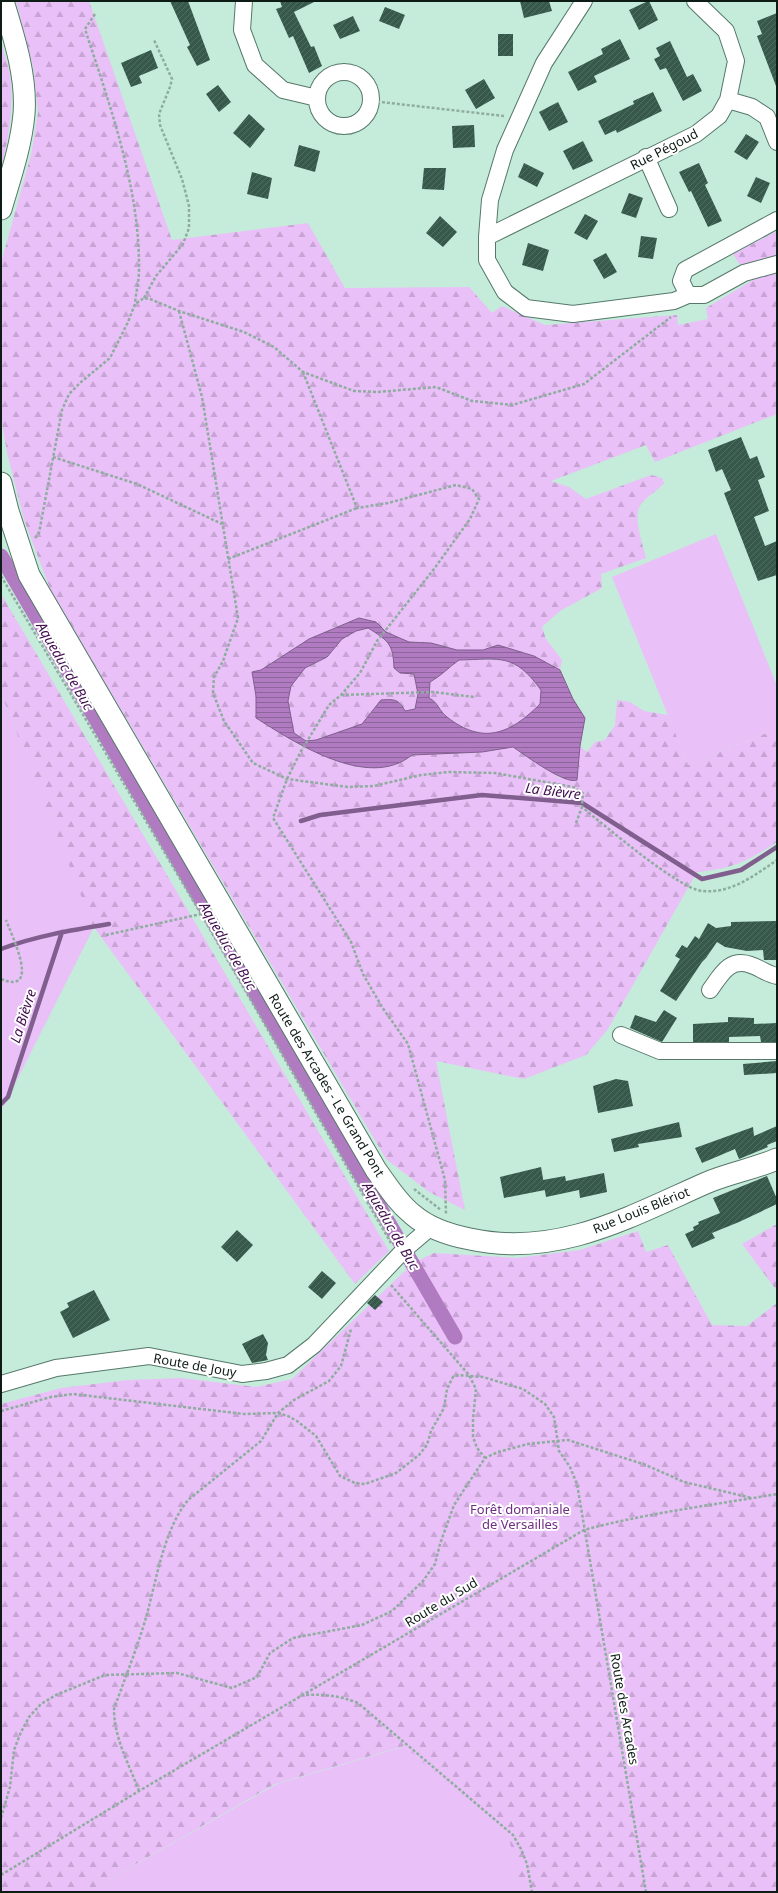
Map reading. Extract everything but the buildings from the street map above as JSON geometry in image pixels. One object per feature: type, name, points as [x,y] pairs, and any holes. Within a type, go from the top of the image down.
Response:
[{"type":"main road","points":[[1,209],[16,156],[24,113],[22,71],[3,1]]},
{"type":"main road","name":"Route des Arcades - Le Grand Pont","points":[[1,483],[29,574],[376,1170],[396,1198],[412,1214],[438,1221]]},
{"type":"main road","name":"Rue Louis Blériot","points":[[438,1221],[457,1236],[487,1243],[519,1245],[558,1240],[602,1229],[715,1179],[766,1164],[777,1159]]},
{"type":"street","points":[[244,1],[242,30],[255,65],[284,90],[317,98]]},
{"type":"street","points":[[584,1],[544,63],[505,150],[490,200],[487,260],[505,292],[526,308],[573,314],[674,302],[688,295],[704,295],[744,273],[777,264]]},
{"type":"street","name":"Rue Pégoud","points":[[487,237],[646,157],[696,134],[720,116],[728,100],[736,61],[726,31],[695,1]]},
{"type":"street","points":[[346,71],[362,78],[367,84],[372,101],[364,118],[356,124],[338,126],[329,122],[322,116],[318,107],[318,90],[323,82],[337,72],[346,71]]},
{"type":"street","points":[[728,100],[752,107],[767,117],[777,142]]},
{"type":"street","points":[[646,157],[669,209]]},
{"type":"street","points":[[688,295],[681,281],[685,270],[777,220]]},
{"type":"street","points":[[710,990],[726,968],[738,964],[751,964],[768,974],[777,976]]},
{"type":"street","points":[[621,1035],[660,1051],[777,1051]]},
{"type":"street","name":"Route de Jouy","points":[[1,1384],[56,1368],[148,1356],[242,1374],[266,1371],[288,1365],[314,1345],[398,1256],[438,1221]]},
{"type":"path","points":[[21,552],[39,533],[62,410],[69,394],[110,358],[128,322],[135,304],[139,271],[137,227],[125,164],[85,29],[95,14]]},
{"type":"path","points":[[135,304],[144,298],[156,276],[183,244],[189,228],[189,206],[182,179],[160,125],[159,114],[172,79],[154,40]]},
{"type":"path","points":[[372,101],[520,118]]},
{"type":"path","points":[[144,298],[244,332],[274,347],[303,372],[354,391],[378,392],[436,387],[472,401],[512,405],[584,384],[674,314]]},
{"type":"path","points":[[179,311],[202,397],[238,618],[223,661],[214,677],[213,693],[224,721],[253,763],[287,779],[348,787],[374,786],[421,775],[449,772],[495,773],[573,787],[584,793],[582,807],[576,822]]},
{"type":"path","points":[[303,372],[357,508]]},
{"type":"path","points":[[53,457],[136,484],[222,524]]},
{"type":"path","points":[[228,560],[357,508],[388,503],[456,485],[472,489],[479,499],[470,519],[388,627],[378,641],[360,673],[341,695],[329,705],[300,753],[287,779],[273,818],[351,942],[364,974],[382,1007],[408,1044],[445,1180],[438,1221]]},
{"type":"path","points":[[1,576],[201,914],[398,1256]]},
{"type":"path","points":[[341,695],[433,692],[474,697]]},
{"type":"path","points":[[582,807],[620,838],[688,887],[702,891],[731,887],[747,881],[777,860]]},
{"type":"path","points":[[106,935],[201,914]]},
{"type":"path","points":[[1,979],[10,983],[18,980],[22,975],[20,954],[6,920]]},
{"type":"path","points":[[410,1186],[438,1221]]},
{"type":"path","points":[[438,1221],[452,1216]]},
{"type":"path","points":[[381,1274],[469,1375],[476,1390],[473,1438],[477,1448],[485,1458]]},
{"type":"path","points":[[140,1791],[117,1735],[114,1723],[114,1709],[128,1674],[147,1614],[157,1569],[179,1511],[188,1500],[261,1440],[278,1413],[294,1400],[329,1381],[341,1366],[350,1330],[355,1325]]},
{"type":"path","points":[[1,1411],[51,1397],[72,1394],[244,1414],[278,1413],[297,1421],[316,1436],[340,1476],[355,1483],[365,1484],[396,1473],[419,1455],[427,1445],[431,1431],[446,1402],[450,1381],[458,1375],[469,1375]]},
{"type":"path","name":"Route des Arcades","points":[[469,1375],[512,1384],[530,1392],[544,1404],[554,1417],[560,1451],[570,1467],[577,1484],[646,1892]]},
{"type":"path","points":[[1,1818],[10,1787],[14,1750],[29,1717],[41,1704],[76,1686],[105,1675],[177,1673],[232,1688],[257,1677],[270,1653],[293,1638],[362,1625],[392,1611],[423,1581],[435,1564],[440,1544],[454,1505],[485,1458],[528,1444],[568,1440],[652,1468],[684,1482],[752,1498]]},
{"type":"path","name":"Route du Sud","points":[[1,1875],[140,1791],[584,1530],[663,1513],[777,1494]]},
{"type":"path","points":[[305,1695],[328,1694],[342,1696],[358,1703],[513,1835],[527,1864],[532,1892]]},
{"type":"green space","points":[[16,1],[89,1],[172,240],[308,223],[345,288],[469,287],[492,313],[502,306],[545,325],[677,315],[678,325],[708,319],[706,308],[758,277],[777,273],[777,414],[655,462],[646,445],[551,481],[569,487],[586,499],[651,475],[662,478],[664,483],[659,489],[643,501],[639,509],[639,531],[646,558],[601,574],[602,588],[560,611],[542,627],[546,639],[562,660],[560,670],[534,656],[498,645],[483,650],[457,650],[431,643],[409,642],[386,632],[376,622],[359,618],[309,639],[261,670],[252,672],[256,696],[256,718],[304,748],[405,761],[412,755],[482,752],[513,747],[560,778],[577,779],[580,746],[587,752],[595,742],[605,740],[615,725],[617,700],[630,702],[644,711],[668,715],[688,765],[777,729],[777,842],[740,863],[721,869],[697,872],[608,1029],[586,1055],[524,1079],[436,1061],[465,1210],[429,1192],[386,1159],[51,591],[24,520],[7,452],[1,418],[1,263],[31,155],[38,113],[33,66]]},
{"type":"green space","points":[[1,42],[10,75],[11,110],[1,168]]},
{"type":"green space","points":[[777,231],[777,259],[742,268],[733,254]]},
{"type":"green space","points":[[716,534],[777,686],[777,729],[688,765],[612,577]]},
{"type":"green space","points":[[1,594],[389,1251],[355,1284],[93,926],[1,693]]},
{"type":"green space","points":[[368,628],[382,637],[390,646],[400,673],[414,674],[418,694],[415,709],[405,711],[401,703],[381,700],[362,724],[316,740],[306,741],[294,733],[288,701],[291,686],[305,668],[327,657],[342,639],[356,631]]},
{"type":"green space","points":[[486,659],[506,661],[514,664],[531,678],[541,690],[540,704],[508,729],[485,733],[473,731],[460,726],[447,717],[432,699],[428,698],[430,682],[459,660]]},
{"type":"green space","points":[[1,693],[94,927],[4,1106],[1,1108]]},
{"type":"green space","points":[[777,1224],[777,1291],[742,1244]]},
{"type":"green space","name":"Forêt domaniale de Versailles","points":[[638,1231],[646,1252],[668,1245],[712,1325],[747,1326],[777,1303],[777,1892],[520,1892],[509,1837],[404,1746],[275,1784],[87,1892],[1,1892],[1,1404],[61,1388],[128,1380],[181,1378],[256,1387],[292,1379],[413,1263],[434,1253],[517,1258],[580,1250]]},
{"type":"green space","points":[[406,1746],[510,1836],[520,1892],[87,1892],[277,1784]]},
{"type":"shaded area","points":[[359,618],[376,622],[386,632],[409,642],[431,643],[457,650],[483,650],[498,645],[534,656],[560,670],[573,699],[585,718],[580,746],[577,780],[571,780],[555,774],[513,747],[482,752],[412,755],[394,765],[374,768],[353,765],[332,759],[310,750],[256,718],[256,696],[252,672],[261,670],[309,639]],"holes":[[[368,628],[381,636],[391,648],[394,668],[400,673],[414,674],[418,694],[415,709],[405,711],[401,704],[396,701],[381,700],[362,724],[316,740],[306,741],[294,733],[288,701],[291,686],[305,668],[327,657],[342,639],[356,631]],[[496,659],[514,664],[523,670],[541,690],[540,704],[508,729],[485,733],[473,731],[460,726],[444,715],[429,698],[430,682],[459,660]]]},
{"type":"waterway","name":"Aqueduc de Buc","points":[[1,556],[455,1337]]},
{"type":"waterway","name":"La Bièvre","points":[[301,821],[320,815],[482,795],[582,803],[702,879],[741,870],[777,847]]},
{"type":"waterway","name":"La Bièvre","points":[[1,949],[41,937],[109,924]]},
{"type":"waterway","name":"La Bièvre","points":[[1,1104],[8,1097],[62,932]]}]
